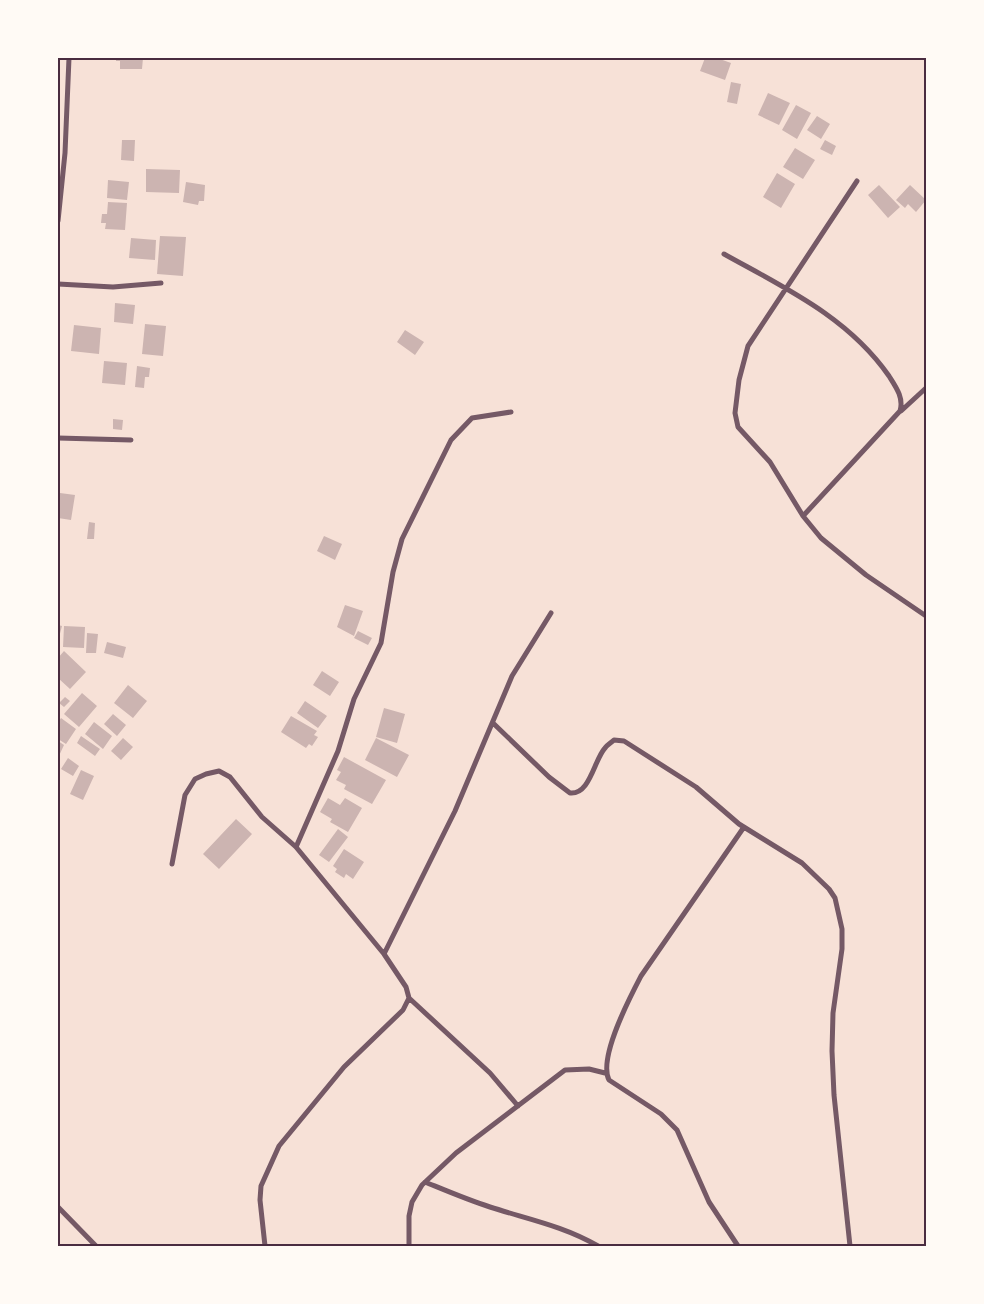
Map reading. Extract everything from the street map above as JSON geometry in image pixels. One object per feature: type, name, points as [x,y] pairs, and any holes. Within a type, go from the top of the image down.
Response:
[{"type":"street","points":[[58,220],[65,152],[69,58]]},
{"type":"street","points":[[857,181],[785,288],[767,320],[748,346],[739,380],[736,420],[738,427],[770,462],[803,516],[821,538],[866,574],[926,616]]},
{"type":"street","points":[[724,254],[830,315],[861,342],[878,361],[895,386],[902,400],[900,411]]},
{"type":"street","points":[[58,284],[113,287],[161,283]]},
{"type":"street","points":[[803,516],[900,411],[926,388]]},
{"type":"street","points":[[296,847],[338,751],[354,699],[381,643],[393,572],[402,539],[451,440],[472,418],[511,412]]},
{"type":"street","points":[[58,438],[131,440]]},
{"type":"street","points":[[384,954],[393,931],[455,811],[512,676],[551,613]]},
{"type":"street","points":[[493,723],[549,777],[570,794],[579,792],[584,787],[604,748],[619,740],[696,787],[744,827],[802,863],[829,888],[840,913],[842,949],[833,1012],[832,1043],[834,1095],[850,1246]]},
{"type":"street","points":[[172,864],[185,794],[195,779],[206,774],[219,772],[230,777],[262,817],[296,847],[384,954],[406,987],[409,998],[490,1073],[518,1106]]},
{"type":"street","points":[[606,1073],[608,1053],[630,996],[641,976],[744,827]]},
{"type":"street","points":[[265,1246],[260,1200],[261,1186],[279,1146],[344,1067],[403,1010],[409,998]]},
{"type":"street","points":[[408,1246],[409,1216],[412,1202],[425,1182],[456,1153],[565,1070],[590,1070],[606,1073],[616,1086],[661,1114],[677,1130],[709,1202],[738,1246]]},
{"type":"street","points":[[425,1182],[489,1207],[557,1226],[579,1235],[598,1246]]},
{"type":"street","points":[[58,1207],[96,1246]]},
{"type":"building","points":[[116,58],[143,58],[142,69],[120,69],[120,61],[116,61]]},
{"type":"building","points":[[705,58],[717,58],[731,63],[725,80],[700,71]]},
{"type":"building","points":[[731,82],[741,84],[737,104],[727,102]]},
{"type":"building","points":[[768,93],[790,103],[779,125],[758,115]]},
{"type":"building","points":[[796,105],[811,113],[797,139],[782,130]]},
{"type":"building","points":[[817,116],[830,124],[821,139],[807,130]]},
{"type":"building","points":[[122,140],[135,140],[134,161],[121,160]]},
{"type":"building","points":[[825,140],[836,146],[832,155],[820,149]]},
{"type":"building","points":[[795,148],[815,160],[803,179],[783,167]]},
{"type":"building","points":[[146,169],[180,170],[179,193],[146,192]]},
{"type":"building","points":[[777,173],[795,184],[781,208],[763,197]]},
{"type":"building","points":[[108,180],[129,182],[127,200],[107,198]]},
{"type":"building","points":[[186,182],[205,185],[204,201],[199,201],[198,205],[183,202]]},
{"type":"building","points":[[879,185],[900,207],[888,218],[868,195]]},
{"type":"building","points":[[910,185],[926,200],[916,212],[908,204],[905,208],[896,200]]},
{"type":"building","points":[[108,202],[127,203],[125,230],[105,229],[106,223],[101,223],[102,214],[107,214]]},
{"type":"building","points":[[160,236],[186,237],[183,276],[157,274]]},
{"type":"building","points":[[131,238],[156,240],[155,260],[129,258]]},
{"type":"building","points":[[115,303],[135,305],[133,324],[114,322]]},
{"type":"building","points":[[145,324],[166,326],[163,356],[142,354]]},
{"type":"building","points":[[74,325],[101,328],[99,354],[71,351]]},
{"type":"building","points":[[405,330],[424,342],[415,355],[397,342]]},
{"type":"building","points":[[104,361],[127,363],[125,385],[102,383]]},
{"type":"building","points":[[137,366],[150,368],[149,377],[145,377],[144,388],[135,387]]},
{"type":"building","points":[[113,419],[123,420],[122,430],[113,429]]},
{"type":"building","points":[[60,493],[75,495],[71,520],[58,518]]},
{"type":"building","points":[[89,522],[95,523],[94,539],[87,539]]},
{"type":"building","points":[[324,536],[342,544],[335,560],[317,551]]},
{"type":"building","points":[[345,605],[363,611],[354,636],[337,627]]},
{"type":"building","points":[[58,625],[62,626],[58,641]]},
{"type":"building","points":[[64,626],[85,627],[84,648],[63,647]]},
{"type":"building","points":[[358,631],[372,638],[368,645],[354,638]]},
{"type":"building","points":[[87,633],[98,634],[96,653],[86,653]]},
{"type":"building","points":[[107,642],[126,647],[123,658],[104,653]]},
{"type":"building","points":[[64,651],[86,672],[70,689],[58,678],[58,658]]},
{"type":"building","points":[[322,671],[339,682],[330,696],[313,685]]},
{"type":"building","points":[[128,685],[147,701],[133,718],[114,703]]},
{"type":"building","points":[[82,693],[97,706],[79,727],[64,714]]},
{"type":"building","points":[[65,697],[70,701],[64,707],[59,703]]},
{"type":"building","points":[[305,701],[327,716],[318,728],[297,713]]},
{"type":"building","points":[[384,708],[405,714],[397,743],[376,737]]},
{"type":"building","points":[[113,714],[126,725],[117,736],[104,724]]},
{"type":"building","points":[[291,716],[317,731],[314,735],[318,737],[312,746],[309,744],[306,748],[281,732]]},
{"type":"building","points":[[61,718],[76,729],[66,744],[58,739],[58,723]]},
{"type":"building","points":[[94,722],[112,736],[103,749],[85,734]]},
{"type":"building","points":[[81,736],[100,749],[95,756],[77,743]]},
{"type":"building","points":[[123,738],[133,747],[121,760],[111,751]]},
{"type":"building","points":[[376,738],[409,755],[397,777],[365,760]]},
{"type":"building","points":[[58,741],[64,745],[58,758]]},
{"type":"building","points":[[344,757],[386,780],[372,804],[344,789],[346,785],[336,780],[341,772],[337,770]]},
{"type":"building","points":[[68,758],[79,766],[73,776],[61,769]]},
{"type":"building","points":[[81,770],[94,776],[83,800],[70,794]]},
{"type":"building","points":[[328,798],[340,805],[345,798],[362,808],[348,832],[330,822],[332,819],[320,812]]},
{"type":"building","points":[[236,819],[252,834],[219,869],[203,854]]},
{"type":"building","points":[[338,829],[348,837],[329,862],[319,855]]},
{"type":"building","points":[[344,849],[364,862],[353,879],[346,874],[344,878],[335,872],[337,869],[333,866]]}]
